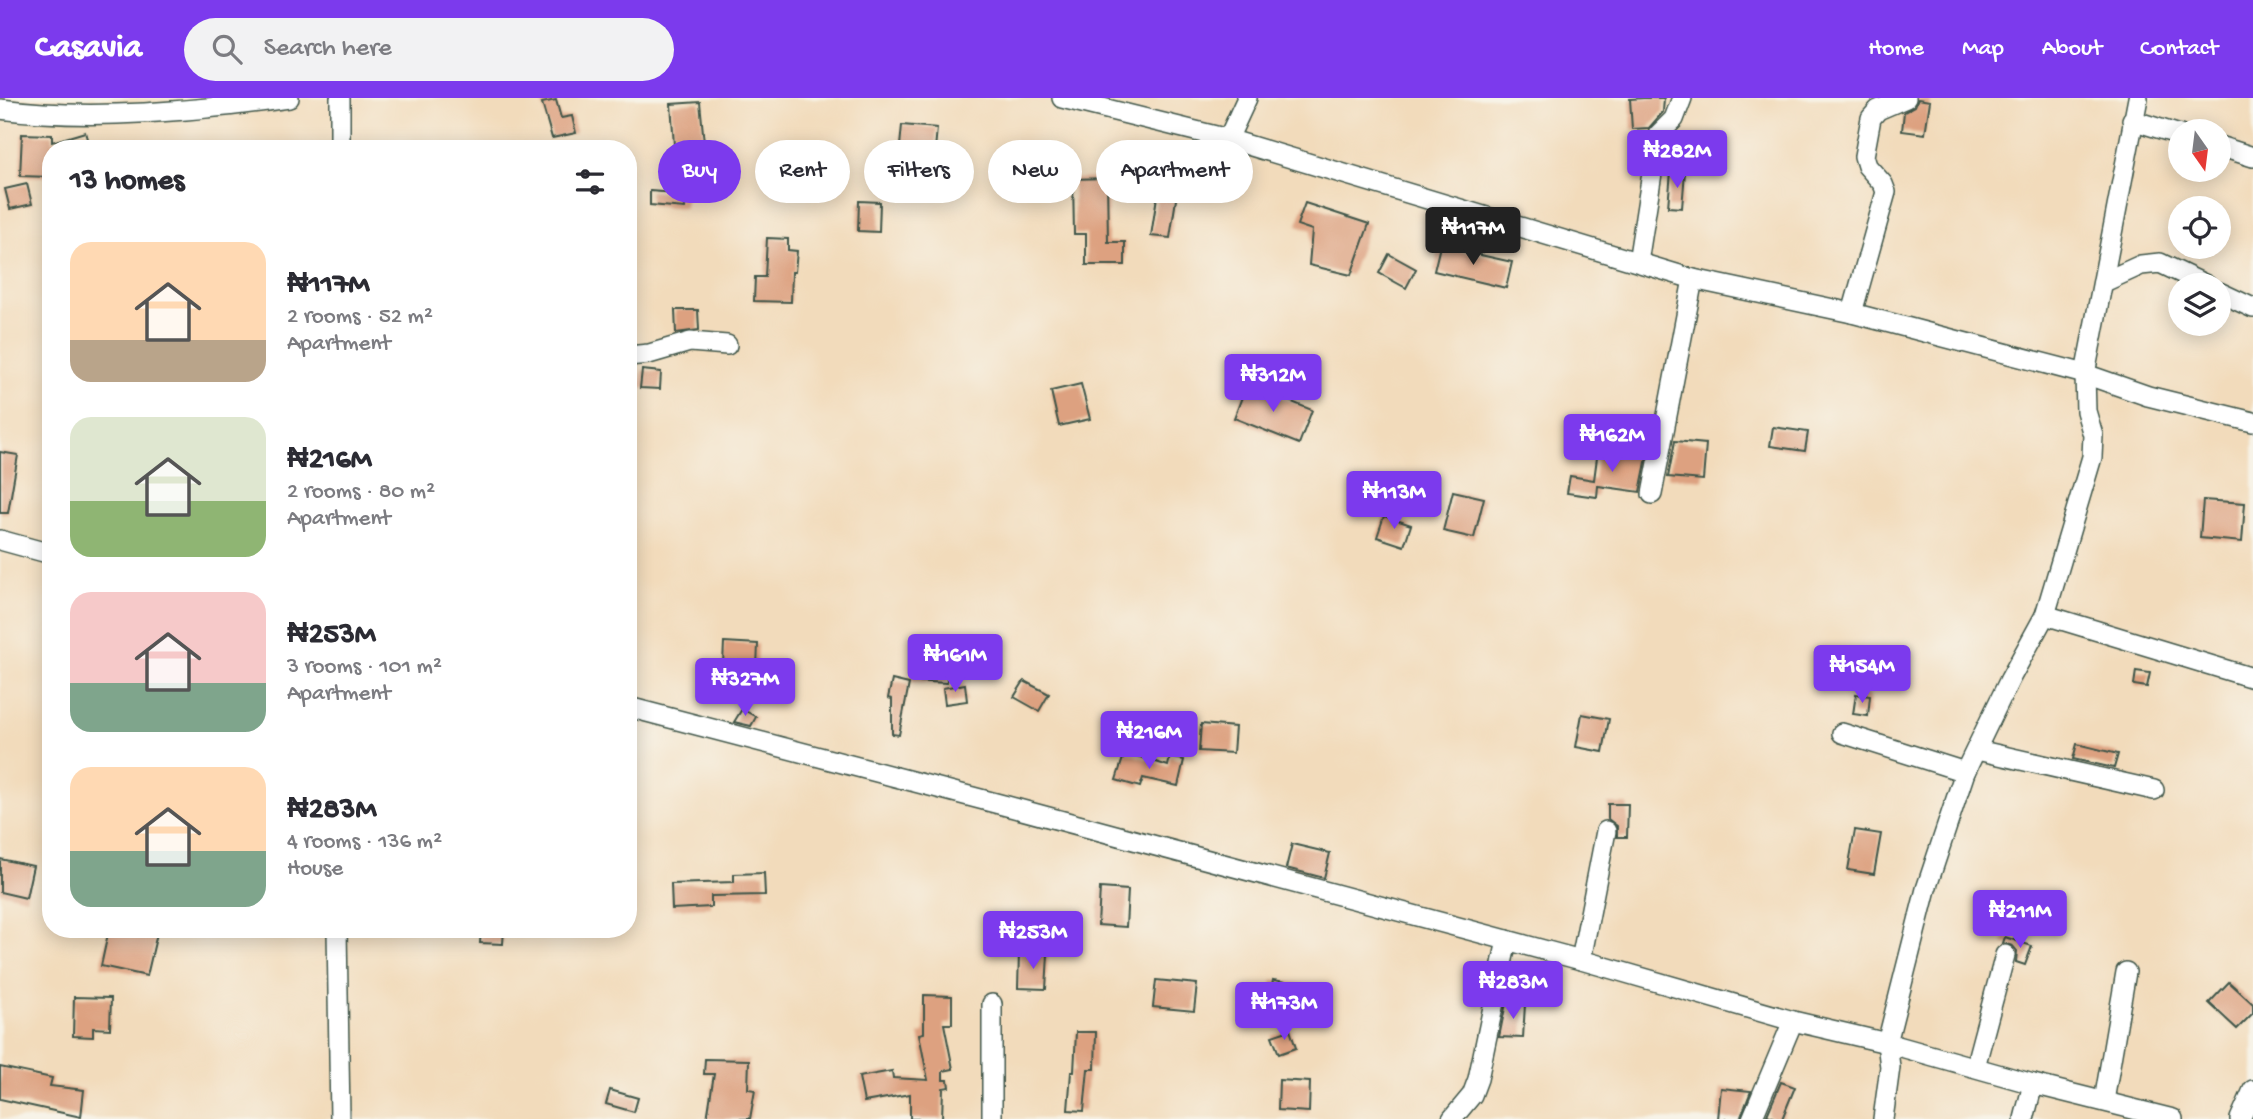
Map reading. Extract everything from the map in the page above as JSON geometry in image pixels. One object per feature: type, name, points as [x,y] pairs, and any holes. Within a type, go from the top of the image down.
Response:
[{"type":"street","points":[[0,109],[38,114],[195,111],[289,98]]},
{"type":"street","points":[[1062,98],[1228,139],[1693,279],[1852,313],[2085,374],[2148,396],[2253,422]]},
{"type":"street","points":[[1228,139],[1247,98]]},
{"type":"street","points":[[1638,262],[1658,135],[1674,119],[1682,98]]},
{"type":"street","points":[[1852,313],[1886,192],[1883,184],[1867,166],[1864,156],[1871,118],[1878,110],[1906,98]]},
{"type":"street","points":[[1884,1119],[1889,1080],[1887,1043],[1926,889],[1965,772],[2045,615],[2092,457],[2092,435],[2086,411],[2085,374],[2138,98]]},
{"type":"street","points":[[341,140],[345,101]]},
{"type":"street","points":[[2132,120],[2168,131]]},
{"type":"street","points":[[2231,150],[2253,157]]},
{"type":"street","points":[[2104,282],[2141,265],[2160,263],[2181,273]]},
{"type":"street","points":[[1652,494],[1693,279]]},
{"type":"street","points":[[2231,298],[2253,308]]},
{"type":"street","points":[[637,355],[690,342],[727,345]]},
{"type":"street","points":[[0,540],[42,552]]},
{"type":"street","points":[[2045,615],[2253,678]]},
{"type":"street","points":[[637,710],[1507,940],[1793,1021],[1887,1043],[2033,1084],[2173,1119]]},
{"type":"street","points":[[1842,733],[1965,772]]},
{"type":"street","points":[[1976,750],[2154,790]]},
{"type":"street","points":[[1581,960],[1606,831]]},
{"type":"street","points":[[337,938],[340,1119]]},
{"type":"street","points":[[1459,1117],[1472,1096],[1478,1079],[1507,940]]},
{"type":"street","points":[[1975,1067],[2005,955]]},
{"type":"street","points":[[2104,1101],[2126,972]]},
{"type":"street","points":[[992,1004],[992,1119]]},
{"type":"street","points":[[1752,1119],[1793,1021]]},
{"type":"street","points":[[2024,1119],[2033,1084]]},
{"type":"street","points":[[2240,1119],[2253,1090]]},
{"type":"building","points":[[1664,98],[1663,112],[1649,128],[1632,129],[1630,99]]},
{"type":"building","points":[[1918,99],[1930,101],[1925,134],[1902,131],[1904,112],[1915,106]]},
{"type":"building","points":[[556,100],[561,118],[572,116],[576,133],[552,138],[542,103]]},
{"type":"building","points":[[700,102],[704,140],[674,140],[671,104]]},
{"type":"building","points":[[902,125],[937,128],[936,140],[901,140]]},
{"type":"building","points":[[85,132],[87,140],[59,140]]},
{"type":"building","points":[[22,134],[52,135],[52,140],[42,140],[42,177],[20,176]]},
{"type":"building","points":[[1671,171],[1685,172],[1682,208],[1668,207]]},
{"type":"building","points":[[1096,178],[1096,203],[1107,203],[1108,242],[1125,242],[1125,265],[1086,265],[1086,234],[1074,234],[1073,203],[1082,203],[1082,179]]},
{"type":"building","points":[[27,184],[32,204],[10,209],[5,189]]},
{"type":"building","points":[[650,191],[658,192],[658,203],[685,203],[685,208],[650,205]]},
{"type":"building","points":[[859,201],[880,203],[879,232],[858,231]]},
{"type":"building","points":[[1156,203],[1175,203],[1170,238],[1151,236]]},
{"type":"building","points":[[1305,203],[1369,224],[1351,275],[1309,265],[1312,230],[1297,225]]},
{"type":"building","points":[[767,238],[788,239],[788,250],[797,251],[795,272],[792,272],[791,302],[754,301],[755,277],[765,277]]},
{"type":"building","points":[[1440,246],[1512,262],[1506,288],[1434,271]]},
{"type":"building","points":[[1389,254],[1416,269],[1406,288],[1379,273]]},
{"type":"building","points":[[675,310],[698,310],[699,330],[676,333]]},
{"type":"building","points":[[642,370],[661,372],[660,389],[640,388]]},
{"type":"building","points":[[1081,384],[1090,419],[1059,426],[1051,391]]},
{"type":"building","points":[[1247,384],[1312,410],[1299,444],[1234,418]]},
{"type":"building","points":[[1773,427],[1808,432],[1805,451],[1770,446]]},
{"type":"building","points":[[1675,441],[1706,444],[1703,480],[1668,477]]},
{"type":"building","points":[[1598,450],[1647,457],[1640,492],[1598,486],[1597,497],[1567,493],[1570,476],[1594,480]]},
{"type":"building","points":[[0,452],[18,455],[8,513],[0,513]]},
{"type":"building","points":[[1453,491],[1484,498],[1474,538],[1443,531]]},
{"type":"building","points":[[2203,500],[2245,503],[2242,542],[2200,538]]},
{"type":"building","points":[[1384,516],[1411,525],[1404,546],[1377,537]]},
{"type":"building","points":[[724,642],[758,644],[756,690],[722,688]]},
{"type":"building","points":[[912,657],[948,658],[947,683],[911,681]]},
{"type":"building","points":[[2136,671],[2150,673],[2147,687],[2134,685]]},
{"type":"building","points":[[892,680],[909,684],[899,735],[892,734],[892,699],[888,698]]},
{"type":"building","points":[[1024,681],[1049,694],[1039,711],[1014,697]]},
{"type":"building","points":[[965,684],[967,701],[945,704],[943,688]]},
{"type":"building","points":[[1856,694],[1870,696],[1868,716],[1853,714]]},
{"type":"building","points":[[742,709],[756,717],[751,726],[734,722]]},
{"type":"building","points":[[1582,714],[1609,719],[1603,752],[1576,747]]},
{"type":"building","points":[[1201,724],[1235,727],[1233,753],[1199,751]]},
{"type":"building","points":[[2077,744],[2118,754],[2114,768],[2073,759]]},
{"type":"building","points":[[1125,752],[1168,766],[1170,757],[1184,760],[1178,786],[1143,778],[1140,787],[1116,780]]},
{"type":"building","points":[[1608,804],[1628,804],[1627,837],[1617,837],[1617,826],[1608,819]]},
{"type":"building","points":[[1855,830],[1881,834],[1874,874],[1848,870]]},
{"type":"building","points":[[1292,844],[1330,853],[1324,878],[1286,868]]},
{"type":"building","points":[[0,859],[33,866],[26,898],[0,892]]},
{"type":"building","points":[[764,873],[765,895],[711,896],[711,907],[672,909],[671,884],[734,882],[734,874]]},
{"type":"building","points":[[1100,888],[1128,890],[1126,927],[1098,925]]},
{"type":"building","points":[[2005,937],[2032,946],[2025,965],[2016,962],[2017,951],[2013,946],[2003,943]]},
{"type":"building","points":[[107,938],[156,938],[147,976],[101,966]]},
{"type":"building","points":[[480,938],[503,938],[503,944],[480,943]]},
{"type":"building","points":[[1019,953],[1048,954],[1046,989],[1018,988]]},
{"type":"building","points":[[1156,980],[1197,984],[1194,1011],[1153,1007]]},
{"type":"building","points":[[1273,980],[1306,985],[1301,1013],[1268,1007]]},
{"type":"building","points":[[2229,982],[2253,1004],[2253,1013],[2237,1029],[2209,1003]]},
{"type":"building","points":[[924,995],[952,996],[952,1024],[944,1024],[953,1069],[943,1071],[943,1080],[948,1080],[949,1087],[943,1088],[942,1119],[910,1119],[910,1094],[864,1102],[859,1077],[892,1071],[893,1078],[928,1080],[919,1034],[924,1033]]},
{"type":"building","points":[[74,997],[111,998],[110,1029],[93,1028],[93,1037],[73,1036]]},
{"type":"building","points":[[1506,1003],[1525,1004],[1523,1038],[1499,1037]]},
{"type":"building","points":[[1290,1030],[1296,1048],[1279,1054],[1272,1036]]},
{"type":"building","points":[[1076,1032],[1096,1032],[1095,1069],[1088,1069],[1084,1111],[1068,1110]]},
{"type":"building","points":[[705,1059],[749,1060],[748,1089],[755,1090],[750,1119],[707,1119],[714,1074],[704,1074]]},
{"type":"building","points":[[0,1067],[52,1078],[50,1086],[84,1090],[81,1117],[0,1099]]},
{"type":"building","points":[[1279,1080],[1310,1082],[1309,1112],[1278,1110]]},
{"type":"building","points":[[1781,1082],[1795,1087],[1782,1119],[1778,1119],[1767,1115]]},
{"type":"building","points":[[1721,1088],[1751,1091],[1740,1119],[1718,1119]]},
{"type":"building","points":[[610,1090],[638,1098],[634,1112],[606,1104]]}]
